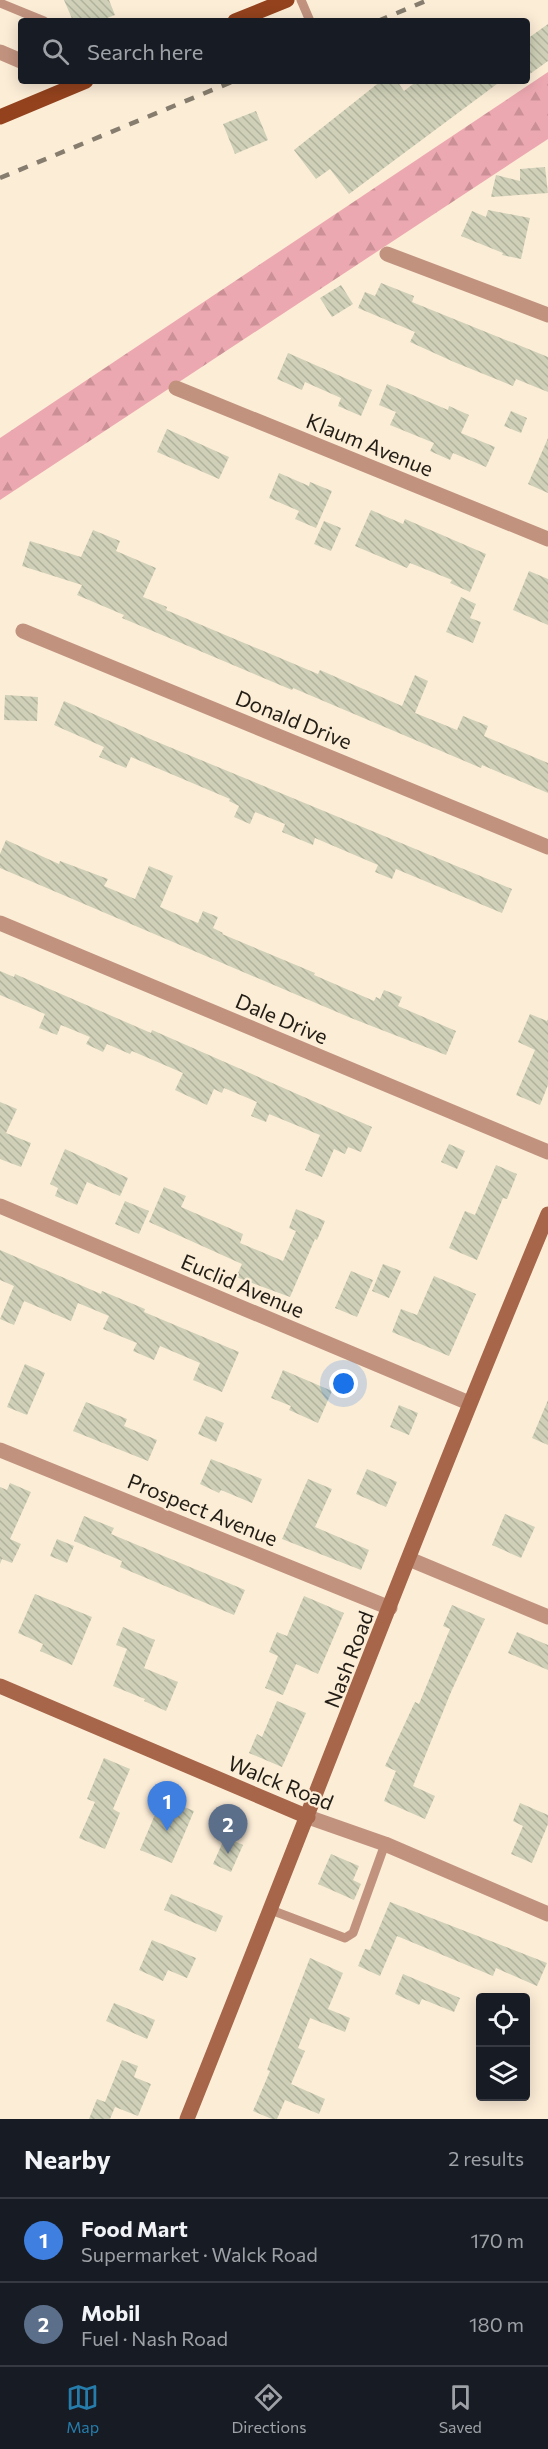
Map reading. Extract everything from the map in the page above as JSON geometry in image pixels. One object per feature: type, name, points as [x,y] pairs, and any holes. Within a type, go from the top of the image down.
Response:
[{"type":"main road","points":[[242,18],[287,0]]},
{"type":"main road","points":[[0,117],[73,84]]},
{"type":"main road","name":"Nash Road","points":[[187,2119],[308,1817],[469,1403],[548,1214]]},
{"type":"main road","name":"Walck Road","points":[[0,1686],[308,1817]]},
{"type":"street","points":[[0,52],[18,61]]},
{"type":"street","points":[[387,254],[548,315]]},
{"type":"street","name":"Klaum Avenue","points":[[176,388],[548,539]]},
{"type":"street","name":"Donald Drive","points":[[23,631],[548,847]]},
{"type":"street","name":"Dale Drive","points":[[0,923],[548,1152]]},
{"type":"street","name":"Euclid Avenue","points":[[0,1206],[469,1403]]},
{"type":"street","name":"Prospect Avenue","points":[[0,1450],[390,1608]]},
{"type":"street","points":[[409,1559],[548,1617]]},
{"type":"street","name":"Walck Road","points":[[308,1817],[385,1844],[548,1914]]},
{"type":"lane","points":[[301,0],[309,18]]},
{"type":"lane","points":[[0,3],[37,18]]},
{"type":"lane","points":[[271,1910],[345,1938],[352,1933],[385,1844]]},
{"type":"green space","points":[[548,72],[548,139],[0,500],[0,438]]},
{"type":"building","points":[[64,0],[109,0],[115,15],[107,18],[72,18]]},
{"type":"building","points":[[548,24],[548,61],[530,74],[530,37]]},
{"type":"building","points":[[377,84],[399,84],[404,91],[413,84],[497,84],[349,194],[330,169],[316,179],[294,150]]},
{"type":"building","points":[[256,111],[268,140],[235,154],[223,124]]},
{"type":"building","points":[[545,167],[548,193],[491,197],[496,175],[520,181],[520,169]]},
{"type":"building","points":[[488,210],[530,218],[521,259],[502,255],[503,253],[461,236],[472,211],[486,217]]},
{"type":"building","points":[[381,283],[414,296],[412,302],[548,357],[548,392],[516,379],[513,386],[454,362],[410,342],[415,332],[358,308],[365,292],[375,296]]},
{"type":"building","points":[[341,285],[353,304],[332,317],[320,298]]},
{"type":"building","points":[[288,353],[372,390],[361,416],[338,406],[341,398],[305,382],[302,390],[277,379]]},
{"type":"building","points":[[387,384],[448,410],[449,406],[469,415],[461,433],[495,447],[486,467],[453,453],[450,460],[430,451],[434,443],[390,425],[396,412],[379,405]]},
{"type":"building","points":[[511,411],[527,418],[521,433],[504,426]]},
{"type":"building","points":[[167,429],[229,457],[219,479],[157,452]]},
{"type":"building","points":[[548,438],[548,493],[528,484]]},
{"type":"building","points":[[279,473],[309,486],[310,482],[332,491],[316,528],[295,519],[299,511],[269,498]]},
{"type":"building","points":[[371,510],[403,524],[405,519],[486,554],[470,592],[450,583],[452,580],[410,563],[407,568],[355,546]]},
{"type":"building","points":[[324,521],[341,528],[331,551],[314,544]]},
{"type":"building","points":[[93,530],[120,541],[116,551],[156,568],[143,597],[167,607],[166,610],[318,674],[320,670],[402,706],[415,675],[428,681],[415,713],[457,730],[463,716],[488,726],[484,736],[548,763],[548,793],[482,765],[481,768],[122,618],[124,615],[77,595],[82,585],[22,566],[30,541],[81,557]]},
{"type":"building","points":[[529,571],[548,579],[548,625],[513,610]]},
{"type":"building","points":[[461,597],[476,604],[470,618],[481,622],[473,643],[446,632]]},
{"type":"building","points":[[5,695],[38,697],[37,721],[4,720]]},
{"type":"building","points":[[64,701],[512,889],[502,913],[396,869],[392,879],[375,872],[378,865],[315,838],[313,845],[282,832],[285,824],[255,812],[250,824],[234,817],[239,806],[229,801],[230,799],[131,757],[126,768],[99,757],[104,747],[54,725]]},
{"type":"building","points":[[6,840],[59,864],[60,861],[108,879],[104,886],[135,899],[149,866],[173,876],[160,907],[198,923],[203,911],[218,917],[213,928],[222,934],[315,973],[314,975],[374,1001],[376,997],[380,999],[384,990],[402,997],[398,1006],[456,1031],[446,1055],[351,1018],[0,868],[0,854]]},
{"type":"building","points":[[0,971],[14,977],[15,974],[151,1033],[152,1030],[372,1127],[361,1152],[348,1147],[345,1154],[334,1149],[322,1177],[305,1170],[320,1135],[269,1114],[266,1122],[251,1116],[257,1102],[224,1088],[222,1093],[214,1089],[207,1105],[175,1090],[183,1073],[132,1051],[130,1054],[107,1044],[103,1052],[86,1044],[90,1037],[61,1025],[57,1035],[39,1028],[45,1014],[0,995]]},
{"type":"building","points":[[530,1014],[547,1021],[548,1019],[548,1085],[540,1105],[516,1095],[535,1050],[518,1042]]},
{"type":"building","points":[[0,1102],[17,1109],[6,1133],[31,1143],[21,1167],[0,1159]]},
{"type":"building","points":[[449,1144],[465,1151],[457,1169],[441,1162]]},
{"type":"building","points":[[65,1149],[128,1178],[120,1196],[87,1182],[77,1205],[55,1196],[58,1188],[50,1184]]},
{"type":"building","points":[[496,1165],[517,1174],[507,1199],[503,1198],[477,1260],[449,1248],[465,1211],[475,1215]]},
{"type":"building","points":[[164,1187],[186,1196],[181,1207],[243,1234],[240,1243],[283,1261],[296,1231],[289,1228],[296,1209],[325,1221],[290,1297],[236,1277],[242,1264],[149,1222]]},
{"type":"building","points":[[125,1201],[149,1211],[139,1234],[115,1224]]},
{"type":"building","points":[[0,1250],[101,1294],[102,1291],[145,1309],[144,1312],[239,1352],[222,1392],[193,1380],[200,1363],[160,1346],[154,1360],[133,1351],[137,1343],[103,1329],[109,1316],[78,1303],[71,1321],[24,1301],[14,1325],[0,1319],[14,1286],[0,1280]]},
{"type":"building","points":[[383,1264],[401,1271],[389,1298],[372,1291]]},
{"type":"building","points":[[351,1271],[373,1280],[357,1317],[335,1308]]},
{"type":"building","points":[[434,1276],[476,1294],[449,1356],[392,1332],[401,1309],[417,1315]]},
{"type":"building","points":[[25,1364],[45,1373],[27,1415],[7,1407]]},
{"type":"building","points":[[283,1370],[332,1391],[318,1423],[289,1410],[291,1406],[271,1398]]},
{"type":"building","points":[[548,1400],[548,1445],[532,1438]]},
{"type":"building","points":[[86,1402],[127,1419],[124,1426],[157,1440],[148,1461],[73,1431]]},
{"type":"building","points":[[399,1405],[418,1413],[409,1435],[390,1427]]},
{"type":"building","points":[[206,1416],[224,1423],[216,1442],[198,1434]]},
{"type":"building","points":[[211,1459],[262,1479],[252,1503],[221,1490],[219,1493],[200,1484]]},
{"type":"building","points":[[367,1469],[397,1482],[386,1507],[356,1494]]},
{"type":"building","points":[[308,1479],[332,1489],[315,1527],[369,1550],[361,1570],[282,1539]]},
{"type":"building","points":[[10,1483],[31,1492],[10,1539],[21,1544],[12,1563],[2,1559],[0,1564],[0,1487],[7,1490]]},
{"type":"building","points":[[505,1514],[535,1527],[521,1558],[492,1545]]},
{"type":"building","points":[[84,1516],[114,1528],[111,1534],[245,1590],[234,1615],[120,1567],[122,1561],[74,1541]]},
{"type":"building","points":[[57,1539],[74,1546],[67,1563],[50,1556]]},
{"type":"building","points":[[35,1594],[92,1617],[72,1665],[40,1651],[43,1644],[18,1633]]},
{"type":"building","points":[[304,1596],[344,1613],[318,1674],[296,1664],[283,1695],[265,1688],[278,1656],[269,1652],[277,1632],[287,1636]]},
{"type":"building","points":[[452,1605],[485,1619],[451,1692],[413,1786],[435,1796],[425,1819],[384,1801],[396,1771],[385,1766],[415,1702],[419,1704],[450,1629],[443,1626]]},
{"type":"building","points":[[123,1627],[155,1640],[144,1668],[178,1682],[166,1711],[144,1701],[145,1699],[113,1686],[127,1649],[116,1645]]},
{"type":"building","points":[[517,1632],[548,1645],[548,1670],[508,1653]]},
{"type":"building","points":[[277,1701],[306,1713],[282,1767],[249,1753],[257,1734],[262,1737]]},
{"type":"building","points":[[104,1758],[130,1769],[113,1809],[120,1813],[105,1849],[79,1838],[95,1802],[87,1799]]},
{"type":"building","points":[[162,1798],[194,1811],[172,1863],[140,1850]]},
{"type":"building","points":[[520,1803],[548,1815],[548,1824],[532,1863],[511,1854],[523,1826],[513,1821]]},
{"type":"building","points":[[225,1837],[243,1845],[231,1872],[213,1864]]},
{"type":"building","points":[[331,1854],[359,1866],[353,1880],[361,1884],[354,1900],[318,1884]]},
{"type":"building","points":[[171,1894],[223,1916],[216,1932],[164,1910]]},
{"type":"building","points":[[390,1902],[547,1963],[537,1986],[496,1968],[493,1976],[397,1936],[380,1976],[358,1966],[365,1949],[370,1950]]},
{"type":"building","points":[[152,1940],[196,1958],[187,1978],[168,1970],[163,1981],[139,1970]]},
{"type":"building","points":[[310,1958],[343,1973],[328,2009],[350,2018],[345,2032],[310,2018],[298,2048],[305,2051],[291,2084],[325,2099],[319,2114],[285,2100],[277,2119],[272,2119],[253,2111],[270,2071],[267,2070]]},
{"type":"building","points":[[403,1974],[460,1998],[454,2012],[422,1999],[419,2005],[395,1994]]},
{"type":"building","points":[[114,2003],[155,2020],[147,2039],[106,2021]]},
{"type":"building","points":[[122,2060],[138,2066],[134,2077],[151,2084],[138,2116],[115,2107],[110,2119],[89,2119],[97,2099],[105,2102]]},
{"type":"railway","points":[[385,18],[428,0]]},
{"type":"railway","points":[[0,178],[227,84]]},
{"type":"place","name":"Food Mart","points":[[167,1831]]},
{"type":"place","name":"Mobil","points":[[228,1854]]}]
